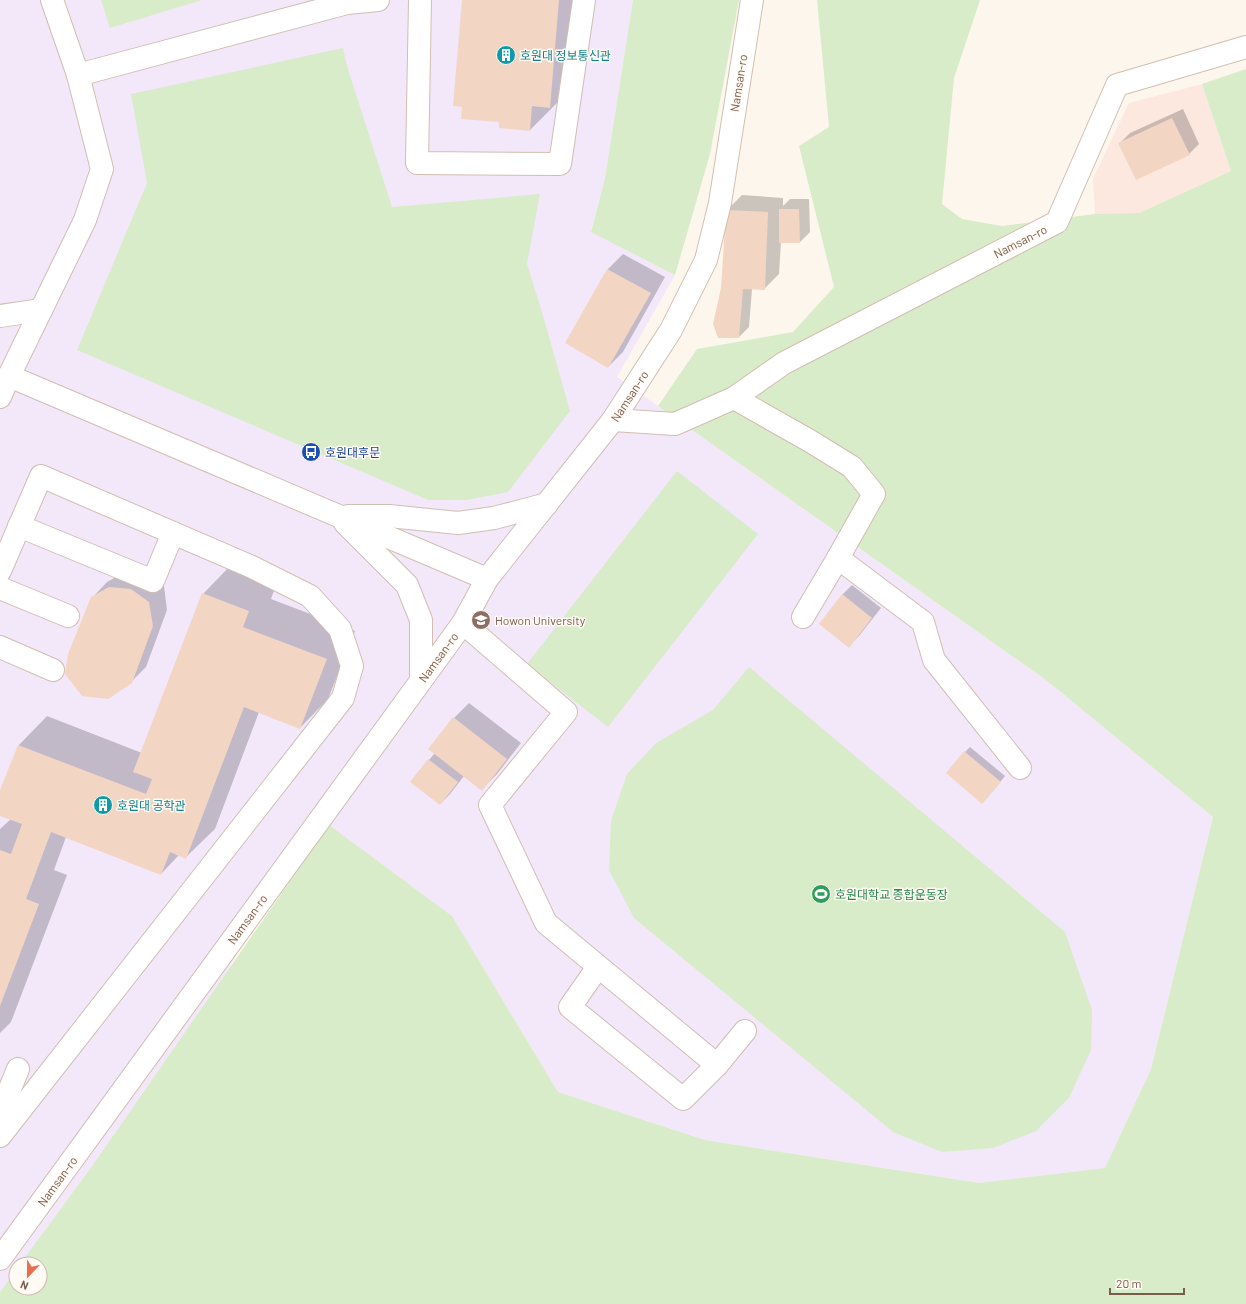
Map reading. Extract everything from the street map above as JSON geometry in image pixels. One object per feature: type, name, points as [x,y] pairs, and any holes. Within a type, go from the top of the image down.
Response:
[{"type":"street","points":[[0,397],[8,366],[41,310],[85,220],[102,169],[78,75],[52,0]]},
{"type":"street","points":[[78,75],[347,2],[378,0]]},
{"type":"street","points":[[420,0],[417,163],[552,164],[560,164],[584,0]]},
{"type":"street","name":"Namsan-ro","points":[[0,1258],[463,623],[487,578],[614,420],[671,330],[706,260],[720,204],[752,0]]},
{"type":"street","name":"Namsan-ro","points":[[614,420],[675,424],[734,398],[784,363],[1057,222],[1117,85],[1246,47]]},
{"type":"street","points":[[0,316],[41,310]]},
{"type":"street","points":[[8,366],[337,515],[487,578]]},
{"type":"street","points":[[734,398],[810,441],[852,467],[874,494],[803,617]]},
{"type":"street","points":[[0,571],[41,476],[252,567],[310,596],[340,629],[352,666],[343,698],[0,1136]]},
{"type":"street","points":[[337,515],[389,516],[458,523],[494,518],[547,504]]},
{"type":"street","points":[[337,515],[407,585],[420,620],[421,680]]},
{"type":"street","points":[[19,526],[153,581],[173,533]]},
{"type":"street","points":[[838,558],[924,622],[934,660],[1020,768]]},
{"type":"street","points":[[0,588],[68,616]]},
{"type":"street","points":[[463,623],[566,712],[490,805],[546,923],[717,1065]]},
{"type":"street","points":[[0,647],[53,670]]},
{"type":"street","points":[[598,966],[570,1007],[683,1099],[717,1065],[745,1031]]},
{"type":"street","points":[[0,1113],[18,1069]]},
{"type":"shaded area","name":"Howon University","points":[[0,0],[633,0],[605,178],[591,231],[675,275],[617,377],[1046,680],[1213,817],[1151,1069],[1105,1168],[979,1183],[705,1140],[558,1092],[452,916],[313,814],[224,977],[90,1169],[26,1256],[8,1256],[8,1281],[0,1292]]},
{"type":"shaded area","points":[[1202,84],[1231,171],[1139,213],[1095,214],[1093,179],[1129,103]]},
{"type":"green space","points":[[101,0],[202,0],[110,28]]},
{"type":"green space","points":[[633,0],[739,0],[710,154],[675,275],[591,232],[605,178]]},
{"type":"green space","points":[[817,0],[980,0],[954,78],[942,204],[962,219],[1002,226],[1095,214],[1139,213],[1231,171],[1202,84],[1246,69],[1246,1304],[0,1304],[0,1292],[8,1281],[8,1296],[48,1296],[48,1256],[26,1256],[90,1169],[329,825],[452,916],[558,1092],[705,1140],[979,1183],[1105,1168],[1151,1069],[1213,817],[1046,680],[658,406],[697,349],[793,332],[834,287],[799,146],[829,127]]},
{"type":"green space","points":[[343,48],[347,66],[392,207],[540,194],[527,264],[570,411],[508,492],[467,500],[428,500],[77,350],[147,183],[131,94]]},
{"type":"green space","points":[[677,471],[758,534],[608,727],[527,664]]},
{"type":"green space","name":"호원대학교 종합운동장","points":[[749,667],[1065,932],[1092,1010],[1091,1050],[1069,1098],[1036,1131],[993,1148],[942,1152],[893,1132],[634,918],[609,870],[611,821],[627,774],[656,743],[713,710]]},
{"type":"building","name":"호원대 정보통신관","points":[[462,0],[559,0],[550,108],[532,106],[530,131],[499,128],[499,122],[461,119],[462,107],[453,106]]},
{"type":"building","points":[[1172,118],[1190,155],[1136,180],[1118,143]]},
{"type":"building","points":[[779,209],[799,209],[800,243],[779,243]]},
{"type":"building","points":[[726,210],[768,212],[765,290],[743,289],[739,338],[718,338],[713,324],[721,288]]},
{"type":"building","points":[[607,269],[651,293],[608,368],[565,343]]},
{"type":"building","points":[[109,587],[131,589],[149,602],[153,626],[132,683],[108,699],[82,696],[65,674],[68,654],[91,597]]},
{"type":"building","name":"호원대 공학관","points":[[202,593],[249,611],[243,627],[327,659],[300,729],[244,707],[186,859],[170,852],[161,875],[51,832],[26,899],[39,904],[0,1006],[0,850],[11,854],[22,824],[0,816],[0,790],[18,745],[146,794],[152,779],[133,772]]},
{"type":"building","points":[[842,594],[872,618],[849,648],[819,624]]},
{"type":"building","points":[[453,717],[507,759],[482,791],[428,749]]},
{"type":"building","points":[[964,751],[1001,782],[982,804],[946,773]]},
{"type":"building","points":[[428,759],[458,782],[440,805],[410,782]]},
{"type":"place","name":"호원대 정보통신관","points":[[506,55]]},
{"type":"place","name":"호원대후문","points":[[311,452]]},
{"type":"place","name":"Howon University","points":[[481,620]]},
{"type":"place","name":"호원대 공학관","points":[[103,805]]},
{"type":"place","name":"호원대학교 종합운동장","points":[[821,894]]}]
